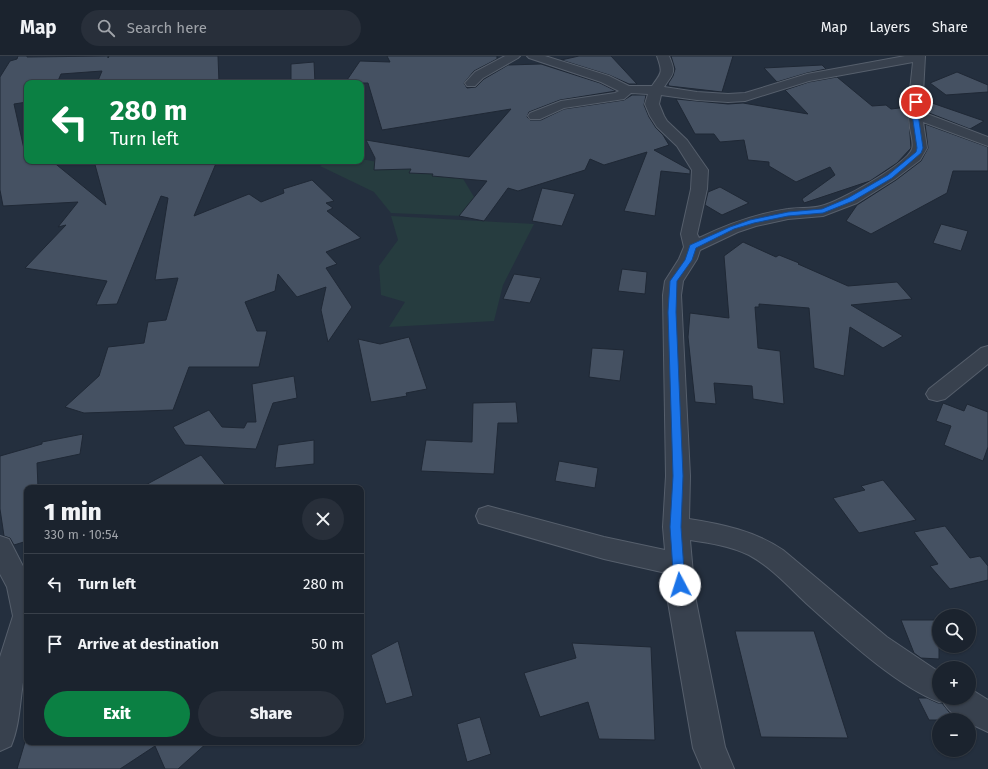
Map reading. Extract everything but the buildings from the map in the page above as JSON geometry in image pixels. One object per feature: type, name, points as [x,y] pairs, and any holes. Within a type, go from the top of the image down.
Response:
[{"type":"street","points":[[471,83],[479,75],[514,56]]},
{"type":"street","points":[[534,56],[605,79],[626,88],[643,91],[656,90],[714,98],[745,97],[807,78],[919,57],[915,114],[920,148],[918,153],[890,176],[851,200],[823,211],[788,214],[752,222],[732,228],[693,247]]},
{"type":"street","points":[[663,56],[668,69],[667,74],[656,90],[652,104],[662,124],[682,143],[700,170],[699,189],[689,234],[693,247],[688,260],[674,281],[672,295],[678,476],[676,527],[681,596],[709,748],[718,769]]},
{"type":"street","points":[[535,116],[561,105],[623,94],[626,92],[626,88]]},
{"type":"street","points":[[915,114],[988,142]]},
{"type":"street","points":[[937,394],[988,353]]},
{"type":"street","points":[[488,516],[604,548],[678,564]]},
{"type":"street","points":[[676,527],[728,537],[758,548],[785,567],[871,642],[932,684]]},
{"type":"street","points":[[0,547],[20,587],[24,604]]},
{"type":"street","points":[[0,735],[8,678],[24,626]]},
{"type":"street","points":[[968,705],[988,717]]},
{"type":"green space","points":[[364,160],[462,177],[486,217],[391,213],[374,192],[320,166],[324,164],[364,164]]},
{"type":"green space","points":[[391,216],[534,224],[503,285],[494,321],[389,327],[405,302],[381,295],[379,266],[398,240]]},
{"type":"route","points":[[680,585],[676,527],[678,476],[672,312],[674,281],[688,260],[693,247],[732,228],[788,214],[823,211],[851,200],[890,176],[915,157],[920,148],[915,114],[916,102]]}]
